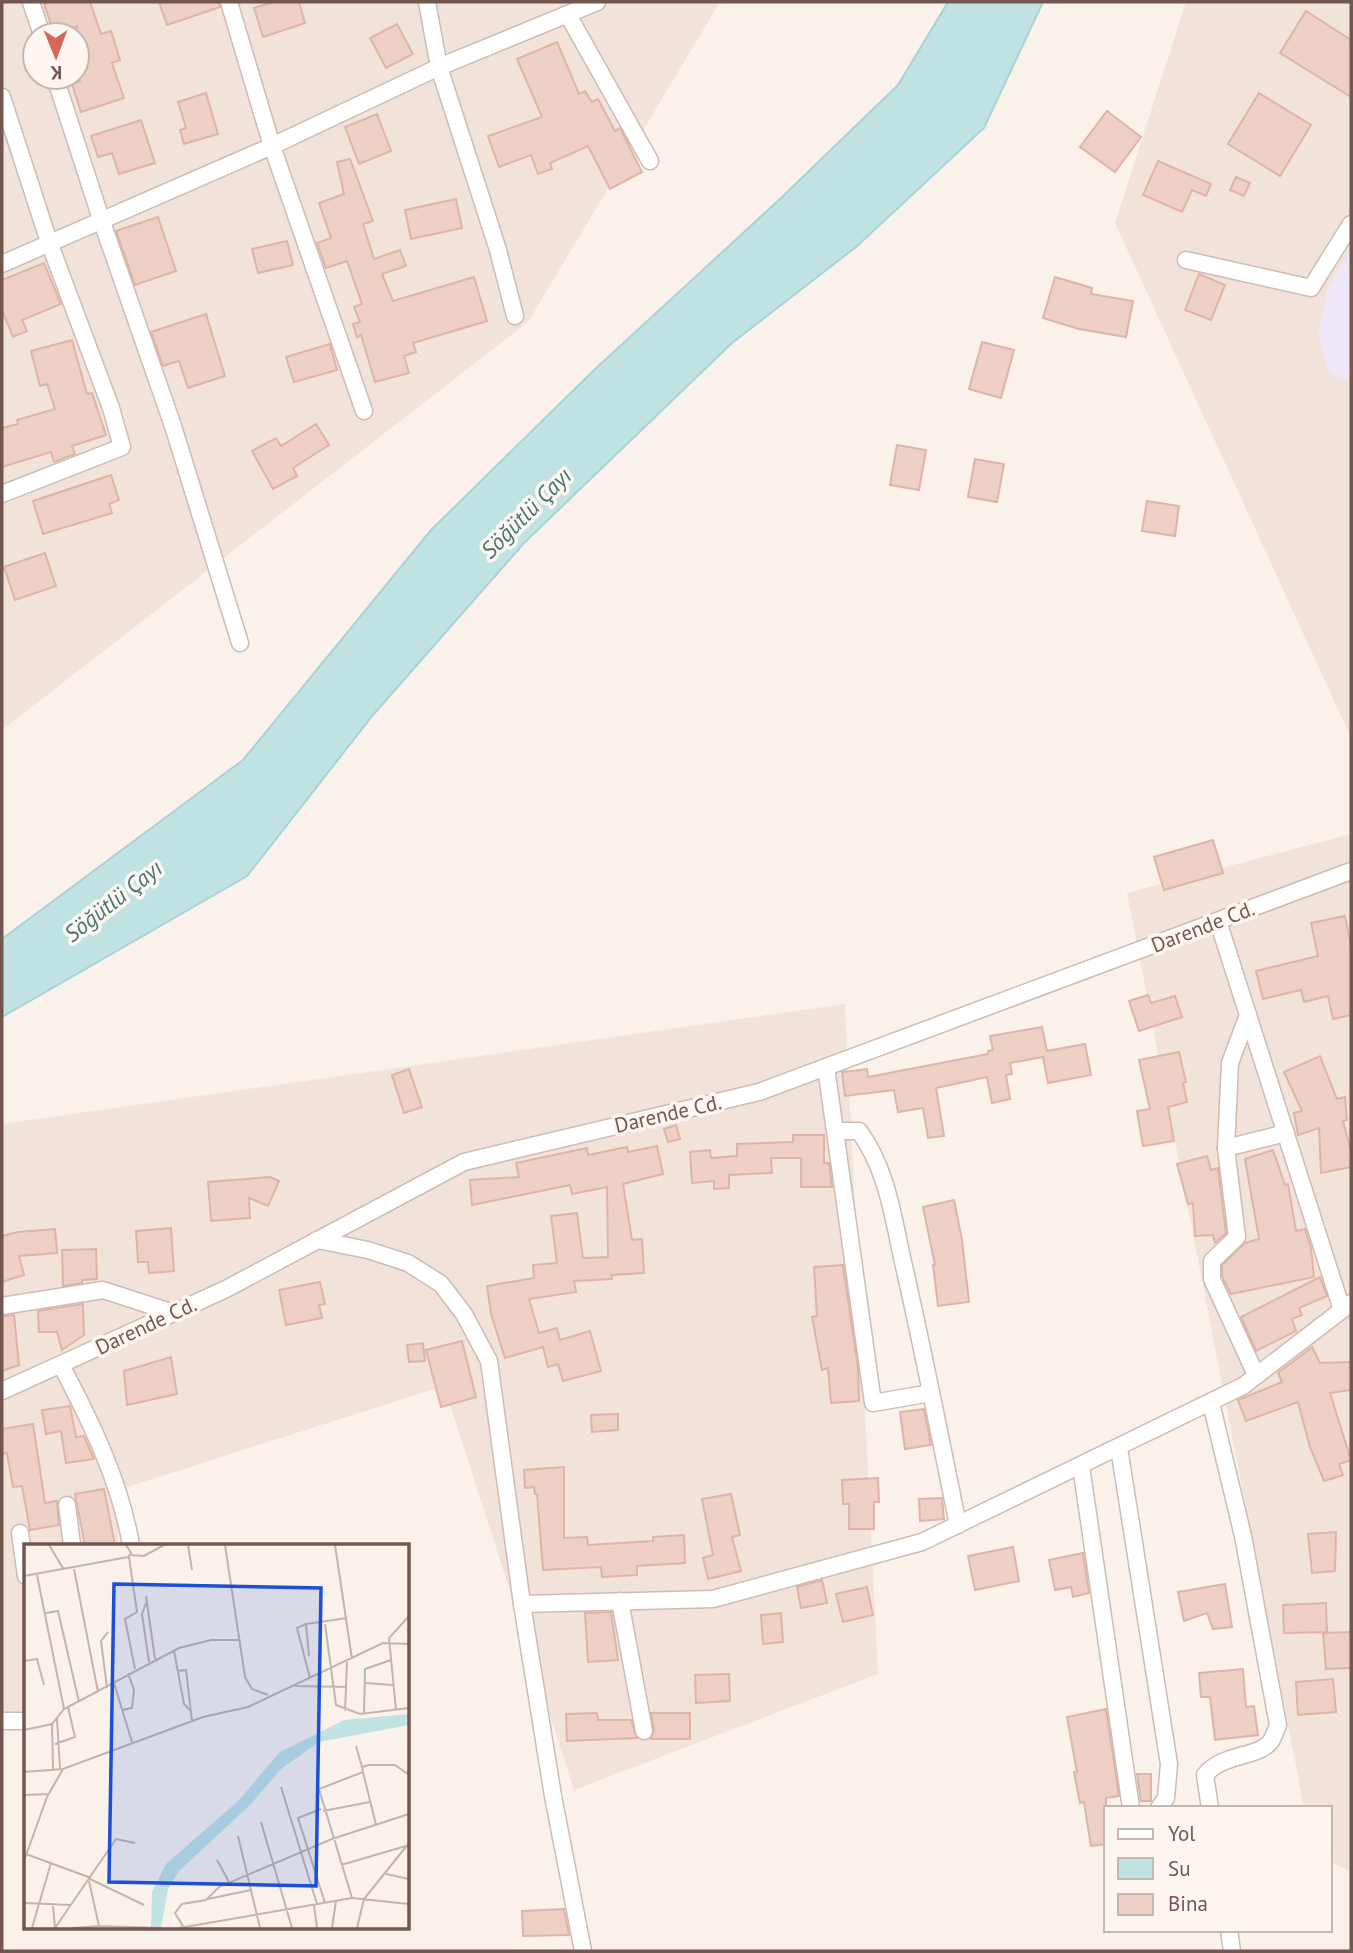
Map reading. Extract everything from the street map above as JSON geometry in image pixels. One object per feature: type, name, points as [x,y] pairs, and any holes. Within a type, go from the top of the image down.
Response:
[{"type":"street","points":[[31,2],[37,21]]},
{"type":"street","points":[[229,2],[272,146],[364,411]]},
{"type":"street","points":[[427,2],[439,67],[498,250],[515,316]]},
{"type":"street","points":[[2,264],[272,146],[439,67],[597,2]]},
{"type":"street","points":[[568,15],[650,160]]},
{"type":"street","points":[[60,91],[173,426],[240,643]]},
{"type":"street","points":[[2,97],[49,242],[111,408],[122,447],[2,494]]},
{"type":"street","points":[[1186,260],[1311,288],[1351,224]]},
{"type":"street","name":"Darende Cd.","points":[[2,1391],[226,1289],[464,1162],[758,1092],[1351,871]]},
{"type":"street","points":[[522,1604],[713,1599],[922,1542],[1243,1386],[1347,1306],[1286,1133],[1217,921]]},
{"type":"street","points":[[1248,1016],[1230,1063],[1226,1148],[1237,1237],[1212,1261],[1212,1279],[1256,1375]]},
{"type":"street","points":[[826,1067],[873,1403],[931,1393]]},
{"type":"street","points":[[836,1131],[859,1131],[869,1144],[883,1174],[958,1525]]},
{"type":"street","points":[[1226,1148],[1286,1133]]},
{"type":"street","points":[[317,1240],[368,1250],[408,1264],[441,1284],[464,1314],[489,1361],[522,1604],[553,1796],[583,1951]]},
{"type":"street","points":[[2,1306],[103,1290],[174,1313]]},
{"type":"street","points":[[61,1365],[97,1433],[128,1523],[131,1544]]},
{"type":"street","points":[[1210,1806],[1205,1775],[1209,1769],[1226,1759],[1253,1752],[1269,1744],[1278,1725],[1243,1536],[1211,1403]]},
{"type":"street","points":[[1119,1448],[1169,1764],[1166,1798],[1160,1806]]},
{"type":"street","points":[[1081,1466],[1131,1806]]},
{"type":"street","points":[[67,1506],[72,1544]]},
{"type":"street","points":[[20,1533],[24,1562]]},
{"type":"street","points":[[620,1601],[644,1731]]},
{"type":"street","points":[[2,1721],[24,1721]]},
{"type":"street","points":[[1229,1932],[1232,1951]]},
{"type":"shaded area","points":[[2,2],[720,2],[528,322],[2,730]]},
{"type":"shaded area","points":[[1186,2],[1351,2],[1351,738],[1115,223]]},
{"type":"shaded area","points":[[1351,249],[1351,381],[1330,374],[1318,336],[1328,288]]},
{"type":"shaded area","points":[[1351,834],[1351,1871],[1332,1863],[1332,1806],[1304,1806],[1127,893]]},
{"type":"shaded area","points":[[845,1004],[878,1674],[574,1790],[444,1386],[118,1490],[118,1544],[24,1544],[24,1721],[2,1723],[2,1124]]},
{"type":"water","name":"Söğütlü Çayı","points":[[948,2],[1043,2],[984,128],[856,247],[732,343],[524,543],[373,715],[247,876],[2,1017],[2,939],[243,760],[431,530],[592,372],[781,198],[898,85]]},
{"type":"building","points":[[90,2],[101,34],[111,31],[120,60],[112,63],[124,98],[81,112],[74,91],[91,91],[91,21],[50,21],[44,4]]},
{"type":"building","points":[[159,2],[219,2],[220,7],[167,25]]},
{"type":"building","points":[[273,2],[299,2],[305,23],[263,37],[254,8]]},
{"type":"building","points":[[1306,11],[1351,40],[1351,97],[1280,53]]},
{"type":"building","points":[[397,24],[413,54],[386,68],[370,38]]},
{"type":"building","points":[[557,42],[579,94],[585,91],[592,102],[598,99],[615,131],[620,128],[642,172],[610,189],[588,146],[550,163],[552,169],[538,174],[531,155],[499,167],[488,136],[542,117],[517,59]]},
{"type":"building","points":[[206,93],[218,134],[184,144],[180,130],[186,128],[178,102]]},
{"type":"building","points":[[1259,93],[1311,125],[1280,176],[1228,144]]},
{"type":"building","points":[[1107,111],[1141,137],[1115,172],[1080,147]]},
{"type":"building","points":[[377,114],[391,151],[359,164],[345,127]]},
{"type":"building","points":[[141,120],[155,163],[119,174],[112,153],[98,157],[91,136]]},
{"type":"building","points":[[350,159],[373,221],[363,224],[374,259],[400,250],[406,266],[382,274],[393,301],[474,277],[487,321],[413,343],[416,352],[404,356],[409,373],[375,382],[361,335],[357,337],[353,324],[360,322],[354,307],[362,304],[347,261],[326,268],[317,243],[331,238],[319,203],[344,194],[337,162]]},
{"type":"building","points":[[1158,161],[1211,184],[1206,196],[1192,190],[1182,212],[1143,195]]},
{"type":"building","points":[[1236,177],[1250,183],[1244,196],[1230,190]]},
{"type":"building","points":[[456,199],[462,228],[411,239],[405,210]]},
{"type":"building","points":[[158,217],[176,271],[135,285],[116,231]]},
{"type":"building","points":[[287,241],[293,265],[258,273],[252,249]]},
{"type":"building","points":[[44,263],[61,304],[22,320],[27,331],[13,337],[2,310],[2,280]]},
{"type":"building","points":[[1199,274],[1225,285],[1211,320],[1185,310]]},
{"type":"building","points":[[1055,277],[1092,288],[1091,294],[1133,301],[1126,337],[1079,329],[1043,318]]},
{"type":"building","points":[[206,314],[225,376],[188,388],[179,361],[163,366],[151,332]]},
{"type":"building","points":[[72,340],[87,394],[92,393],[106,435],[72,446],[75,454],[54,462],[51,452],[2,467],[2,428],[18,424],[17,420],[55,409],[47,384],[40,386],[31,351]]},
{"type":"building","points":[[982,342],[1014,350],[1001,398],[969,389]]},
{"type":"building","points":[[330,344],[337,370],[294,382],[286,357]]},
{"type":"building","points":[[316,424],[329,445],[293,468],[297,476],[273,489],[252,451],[276,438],[281,446]]},
{"type":"building","points":[[897,445],[926,450],[919,490],[890,485]]},
{"type":"building","points":[[975,459],[1004,464],[997,502],[968,497]]},
{"type":"building","points":[[111,475],[119,500],[109,504],[112,513],[43,534],[33,501]]},
{"type":"building","points":[[1147,501],[1179,506],[1175,536],[1142,531]]},
{"type":"building","points":[[45,553],[56,586],[15,600],[4,567]]},
{"type":"building","points":[[1213,840],[1223,873],[1164,890],[1154,857]]},
{"type":"building","points":[[1345,916],[1351,945],[1351,1015],[1333,1019],[1328,996],[1304,1002],[1301,990],[1263,999],[1256,971],[1318,956],[1311,923]]},
{"type":"building","points":[[1148,995],[1151,1003],[1175,996],[1182,1017],[1139,1031],[1129,1001]]},
{"type":"building","points":[[1042,1027],[1047,1051],[1085,1044],[1091,1075],[1048,1083],[1043,1057],[1010,1063],[1012,1074],[1006,1075],[1010,1099],[992,1103],[987,1077],[936,1088],[944,1136],[928,1138],[923,1108],[898,1112],[894,1090],[845,1096],[842,1072],[867,1069],[868,1077],[988,1054],[988,1051],[993,1050],[990,1036]]},
{"type":"building","points":[[1179,1052],[1186,1082],[1183,1083],[1187,1102],[1168,1107],[1174,1141],[1143,1146],[1137,1111],[1150,1109],[1139,1060]]},
{"type":"building","points":[[1320,1056],[1337,1099],[1345,1097],[1347,1120],[1343,1121],[1351,1151],[1351,1167],[1321,1173],[1319,1128],[1298,1135],[1294,1113],[1302,1111],[1284,1072]]},
{"type":"building","points":[[409,1069],[422,1107],[404,1113],[392,1075]]},
{"type":"building","points":[[676,1125],[680,1139],[668,1142],[664,1129]]},
{"type":"building","points":[[793,1135],[824,1135],[824,1163],[829,1163],[832,1187],[801,1187],[801,1158],[771,1158],[772,1173],[729,1175],[729,1188],[714,1189],[714,1181],[692,1183],[690,1152],[710,1150],[711,1158],[737,1156],[737,1144],[793,1142]]},
{"type":"building","points":[[657,1146],[663,1174],[623,1184],[632,1240],[642,1239],[644,1273],[611,1275],[612,1279],[574,1281],[576,1292],[529,1299],[539,1333],[557,1328],[560,1340],[590,1331],[601,1371],[563,1381],[558,1364],[548,1367],[543,1347],[505,1358],[491,1314],[487,1286],[534,1278],[533,1265],[557,1263],[551,1216],[577,1213],[583,1258],[608,1257],[607,1187],[572,1194],[570,1185],[472,1205],[470,1180],[519,1177],[516,1163],[587,1148],[588,1155],[627,1147],[628,1152]]},
{"type":"building","points":[[1273,1150],[1285,1185],[1288,1184],[1296,1231],[1305,1229],[1311,1248],[1314,1277],[1231,1294],[1222,1277],[1222,1265],[1245,1243],[1259,1239],[1245,1159]]},
{"type":"building","points":[[1207,1156],[1211,1170],[1218,1168],[1226,1233],[1215,1243],[1213,1235],[1195,1236],[1193,1203],[1188,1204],[1177,1164]]},
{"type":"building","points":[[270,1177],[279,1181],[268,1206],[249,1198],[250,1218],[211,1221],[208,1182]]},
{"type":"building","points":[[954,1200],[969,1302],[938,1306],[935,1265],[923,1207]]},
{"type":"building","points":[[171,1228],[174,1271],[149,1273],[148,1262],[138,1262],[136,1231]]},
{"type":"building","points":[[55,1229],[57,1253],[19,1256],[24,1275],[2,1282],[2,1236]]},
{"type":"building","points":[[96,1249],[97,1279],[63,1286],[62,1250]]},
{"type":"building","points":[[843,1265],[858,1368],[859,1401],[831,1403],[828,1368],[822,1370],[812,1317],[817,1316],[814,1267]]},
{"type":"building","points":[[1320,1277],[1327,1296],[1299,1308],[1302,1315],[1292,1319],[1296,1331],[1256,1351],[1241,1317]]},
{"type":"building","points":[[320,1282],[325,1304],[319,1305],[322,1318],[286,1325],[279,1290]]},
{"type":"building","points":[[83,1304],[84,1335],[62,1350],[57,1332],[39,1332],[38,1311]]},
{"type":"building","points":[[14,1315],[19,1365],[2,1371],[2,1316]]},
{"type":"building","points":[[462,1341],[476,1397],[441,1407],[426,1350]]},
{"type":"building","points":[[423,1343],[425,1361],[409,1362],[407,1345]]},
{"type":"building","points":[[1312,1347],[1320,1363],[1351,1362],[1351,1390],[1330,1393],[1351,1460],[1339,1464],[1343,1475],[1324,1481],[1310,1447],[1298,1402],[1246,1421],[1238,1400],[1282,1382],[1278,1373]]},
{"type":"building","points":[[171,1357],[177,1394],[127,1405],[124,1371]]},
{"type":"building","points":[[70,1406],[76,1437],[84,1436],[94,1459],[66,1463],[61,1431],[46,1434],[42,1410]]},
{"type":"building","points":[[924,1409],[931,1445],[905,1449],[900,1412]]},
{"type":"building","points":[[618,1414],[618,1430],[592,1432],[591,1415]]},
{"type":"building","points":[[33,1424],[45,1503],[57,1501],[59,1525],[30,1530],[22,1486],[13,1487],[7,1453],[2,1454],[2,1429]]},
{"type":"building","points":[[564,1467],[564,1538],[587,1537],[588,1545],[653,1541],[653,1537],[684,1535],[685,1563],[637,1566],[637,1575],[602,1577],[601,1567],[543,1570],[537,1494],[534,1487],[525,1488],[524,1470]]},
{"type":"building","points":[[878,1478],[879,1502],[874,1502],[874,1529],[849,1529],[849,1504],[843,1504],[842,1480]]},
{"type":"building","points":[[104,1489],[115,1544],[85,1544],[75,1494]]},
{"type":"building","points":[[731,1494],[740,1535],[732,1537],[741,1571],[708,1579],[703,1558],[713,1555],[702,1499]]},
{"type":"building","points":[[942,1498],[944,1519],[920,1521],[919,1499]]},
{"type":"building","points":[[1336,1532],[1335,1571],[1312,1573],[1308,1534]]},
{"type":"building","points":[[1013,1547],[1019,1581],[975,1590],[968,1556]]},
{"type":"building","points":[[1083,1553],[1089,1593],[1073,1597],[1071,1587],[1055,1590],[1049,1560]]},
{"type":"building","points":[[822,1580],[827,1603],[801,1608],[797,1587]]},
{"type":"building","points":[[1225,1584],[1232,1627],[1213,1629],[1207,1613],[1184,1621],[1178,1592]]},
{"type":"building","points":[[867,1587],[873,1615],[843,1622],[836,1594]]},
{"type":"building","points":[[1326,1603],[1327,1632],[1284,1633],[1283,1605]]},
{"type":"building","points":[[611,1612],[618,1660],[588,1662],[585,1613]]},
{"type":"building","points":[[781,1613],[783,1642],[763,1644],[761,1615]]},
{"type":"building","points":[[1351,1632],[1351,1668],[1326,1669],[1323,1633]]},
{"type":"building","points":[[1243,1669],[1246,1707],[1254,1706],[1258,1735],[1215,1740],[1210,1697],[1201,1697],[1199,1673]]},
{"type":"building","points":[[729,1674],[730,1701],[696,1703],[695,1675]]},
{"type":"building","points":[[1333,1679],[1336,1712],[1298,1715],[1296,1682]]},
{"type":"building","points":[[1106,1709],[1119,1796],[1106,1798],[1104,1844],[1091,1846],[1084,1802],[1080,1803],[1074,1772],[1077,1772],[1067,1717]]},
{"type":"building","points":[[597,1713],[598,1720],[631,1720],[637,1738],[567,1741],[566,1714]]},
{"type":"building","points":[[651,1713],[690,1713],[690,1739],[651,1739],[654,1730]]},
{"type":"building","points":[[1137,1774],[1151,1774],[1151,1801],[1141,1801]]},
{"type":"building","points":[[564,1909],[569,1935],[523,1936],[522,1911]]}]
